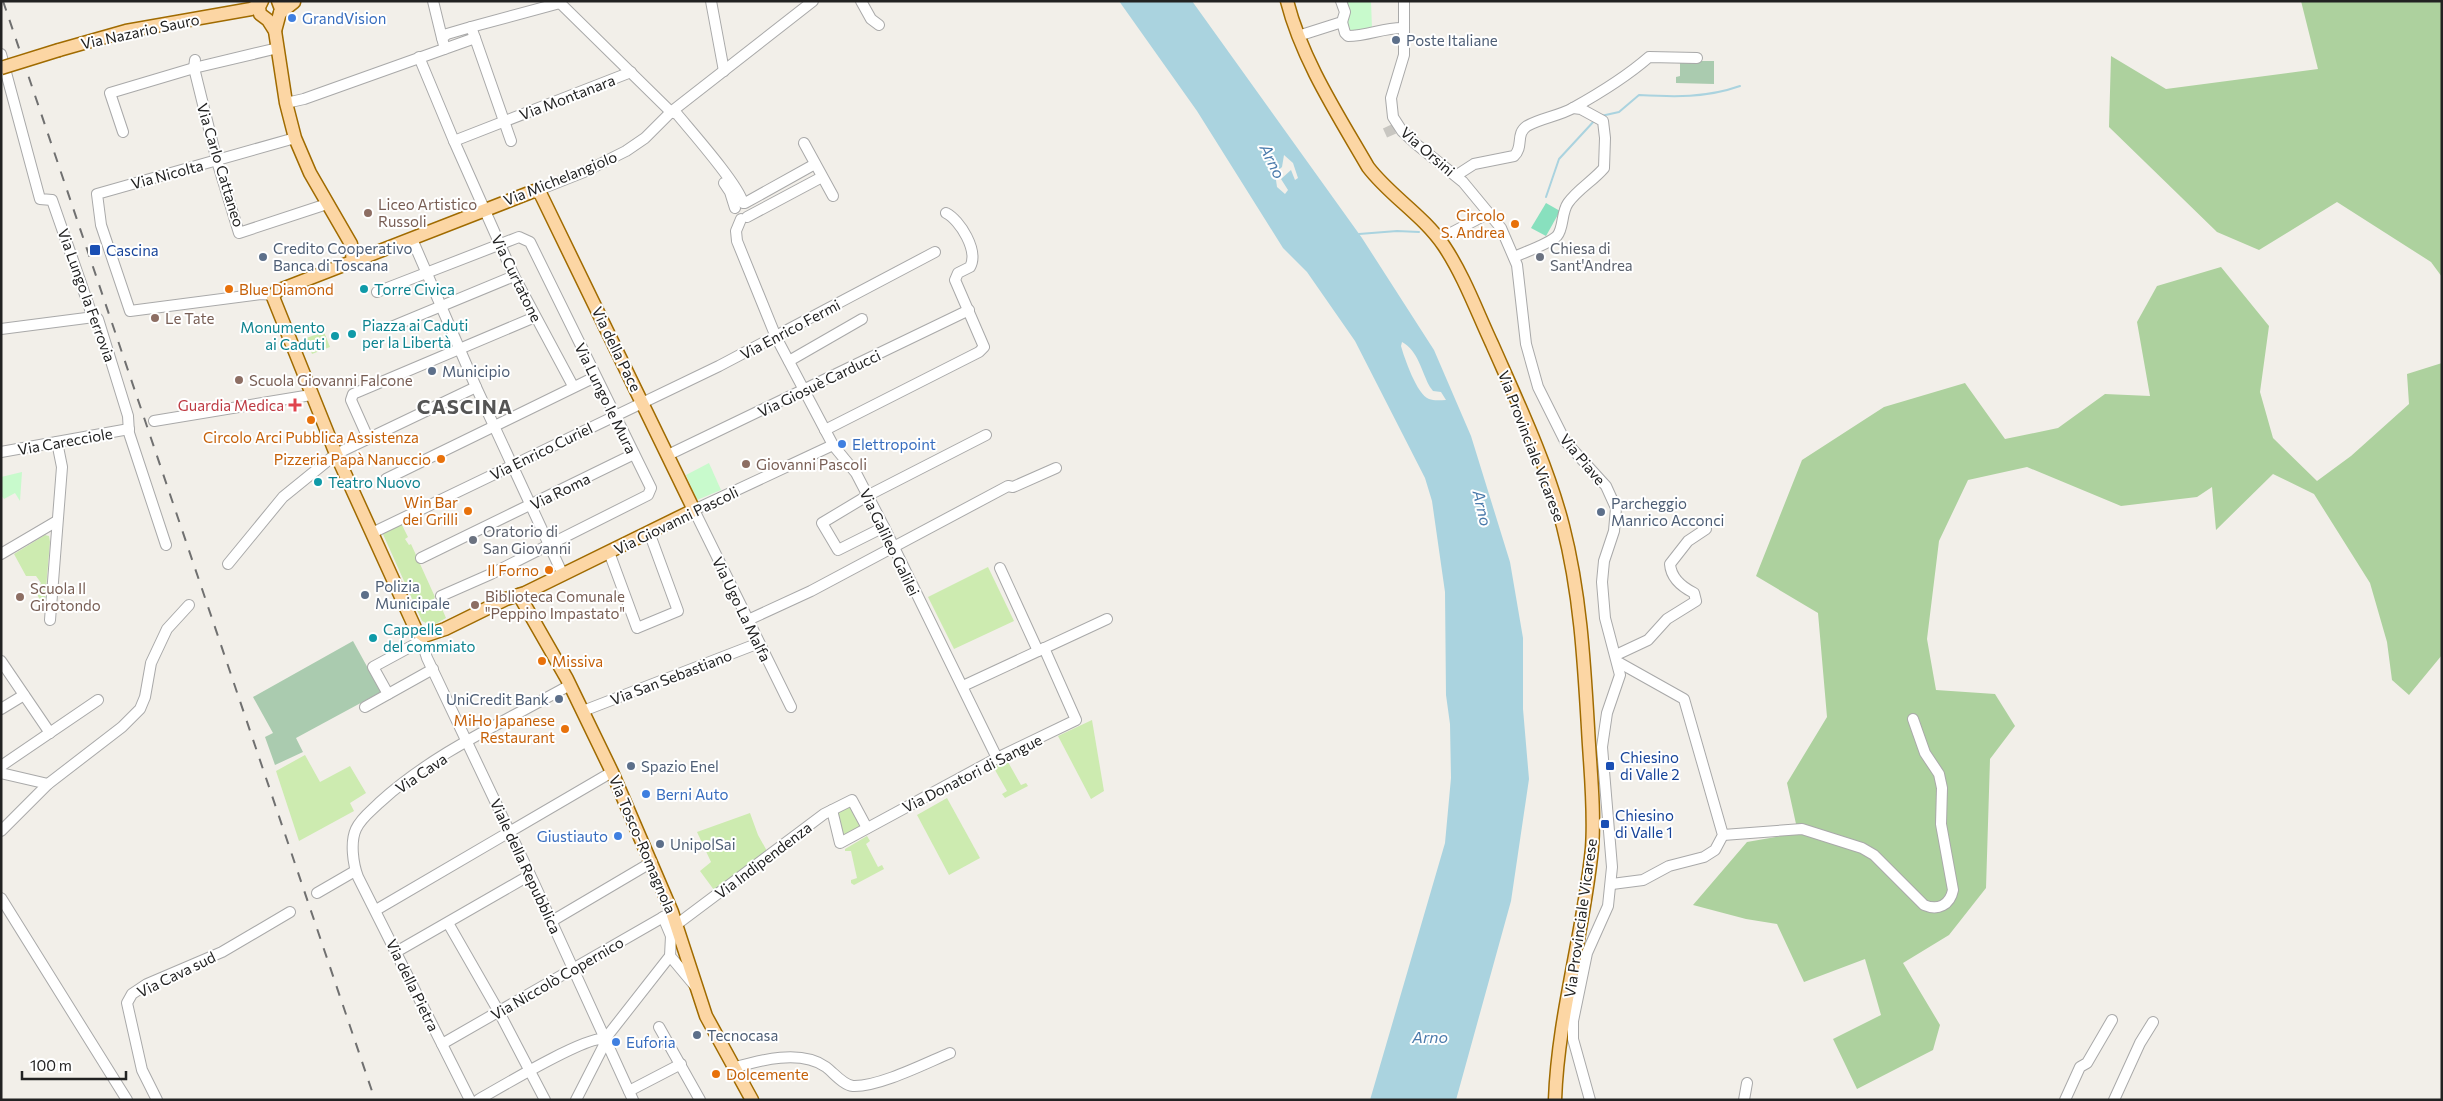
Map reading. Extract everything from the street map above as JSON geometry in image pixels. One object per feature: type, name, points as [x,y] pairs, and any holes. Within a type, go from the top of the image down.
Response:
[{"type":"main road","name":"Via Nazario Sauro","points":[[1,68],[126,31],[272,10],[294,1]]},
{"type":"main road","name":"Via Provinciale Vicarese","points":[[1287,1],[1298,36],[1368,167],[1436,235],[1454,263],[1518,404],[1563,526],[1582,636],[1592,833],[1589,873],[1560,1049],[1556,1100]]},
{"type":"main road","points":[[272,10],[286,103],[295,138],[327,204],[351,244],[353,262]]},
{"type":"main road","name":"Via Michelangiolo","points":[[274,295],[277,291],[485,209],[536,191]]},
{"type":"main road","name":"Via della Pace","points":[[536,191],[543,199],[694,510]]},
{"type":"main road","points":[[351,244],[364,252],[374,254]]},
{"type":"main road","points":[[274,295],[273,301],[336,454],[420,637]]},
{"type":"main road","name":"Via Giovanni Pascoli","points":[[420,637],[430,636],[506,599],[563,575],[694,510]]},
{"type":"main road","name":"Via Tosco-Romagnola","points":[[519,595],[570,685],[612,772],[652,862],[670,918],[706,1016],[752,1100]]},
{"type":"street","points":[[433,1],[444,44]]},
{"type":"street","points":[[712,1],[724,72]]},
{"type":"street","name":"Via Michelangiolo","points":[[536,191],[584,172],[626,151],[644,138],[671,112],[812,1]]},
{"type":"street","points":[[861,1],[871,19],[879,25]]},
{"type":"street","points":[[1341,1],[1345,12],[1342,22],[1346,35],[1376,32],[1386,28],[1402,28]]},
{"type":"street","name":"Via Orsini","points":[[1404,1],[1402,28],[1404,55],[1390,106],[1397,127],[1457,175],[1500,228],[1514,256]]},
{"type":"street","name":"Via Galileo Galilei","points":[[471,27],[560,4],[671,112],[673,118],[741,205],[750,208],[736,231],[737,241],[776,337],[833,445],[856,473],[997,758]]},
{"type":"street","points":[[1298,36],[1342,22]]},
{"type":"street","points":[[444,44],[447,34],[471,27]]},
{"type":"street","name":"Via Montanara","points":[[471,27],[510,141]]},
{"type":"street","points":[[286,103],[304,99],[419,57],[444,44],[475,38]]},
{"type":"street","points":[[123,132],[110,93],[194,64],[278,48]]},
{"type":"street","name":"Via Lungo la Ferrovia","points":[[1,54],[40,199],[52,200],[94,317],[98,319],[128,416],[129,429],[166,546]]},
{"type":"street","name":"Via Curtatone","points":[[419,57],[514,276],[573,386]]},
{"type":"street","points":[[1457,175],[1474,164],[1514,156],[1520,147],[1520,134],[1526,127],[1573,108],[1618,82],[1649,57],[1697,58]]},
{"type":"street","name":"Via Carlo Cattaneo","points":[[194,64],[217,161],[239,233],[327,204]]},
{"type":"street","name":"Via Montanara","points":[[454,141],[631,72]]},
{"type":"street","points":[[1514,256],[1555,238],[1560,231],[1562,214],[1567,205],[1579,189],[1604,168],[1605,125],[1597,118],[1573,108]]},
{"type":"street","name":"Via Nicolta","points":[[274,295],[261,294],[130,310],[101,226],[97,194],[295,138]]},
{"type":"street","points":[[804,143],[833,196]]},
{"type":"street","points":[[741,205],[815,164]]},
{"type":"street","points":[[744,218],[822,177]]},
{"type":"street","points":[[826,430],[979,352],[984,347],[984,343],[955,276],[970,267],[973,256],[963,232],[953,216],[946,213]]},
{"type":"street","points":[[1451,232],[1489,213]]},
{"type":"street","name":"Via Lungo le Mura","points":[[377,292],[519,237],[530,242],[595,378],[651,488],[648,496],[441,596]]},
{"type":"street","points":[[412,239],[425,273],[493,426],[563,575]]},
{"type":"street","name":"Via Enrico Fermi","points":[[643,404],[776,337],[935,252]]},
{"type":"street","name":"Via Piave","points":[[1514,256],[1526,344],[1538,387],[1565,441],[1606,486],[1616,508],[1614,531],[1602,568],[1602,596],[1609,637],[1617,659]]},
{"type":"street","points":[[391,327],[514,276]]},
{"type":"street","name":"Via Giosuè Carducci","points":[[668,455],[969,310]]},
{"type":"street","points":[[1,329],[94,317]]},
{"type":"street","points":[[368,438],[351,400],[351,395],[535,318]]},
{"type":"street","points":[[788,362],[862,319]]},
{"type":"street","points":[[386,479],[573,386],[595,378]]},
{"type":"street","points":[[228,564],[283,497],[336,454],[476,387]]},
{"type":"street","points":[[154,421],[311,395]]},
{"type":"street","name":"Via Enrico Curiel","points":[[372,533],[614,416],[643,404]]},
{"type":"street","name":"Via Carecciole","points":[[1,452],[129,429]]},
{"type":"street","points":[[884,527],[838,550],[822,523],[867,496],[986,435]]},
{"type":"street","points":[[50,620],[62,467],[57,442]]},
{"type":"street","name":"Via Giovanni Pascoli","points":[[694,510],[833,445]]},
{"type":"street","name":"Via Roma","points":[[422,558],[634,454]]},
{"type":"street","points":[[748,620],[811,591],[1008,486],[1014,487],[1056,468]]},
{"type":"street","name":"Via Ugo La Malfa","points":[[694,510],[791,707]]},
{"type":"street","points":[[1,554],[57,521]]},
{"type":"street","points":[[1617,659],[1648,640],[1667,619],[1696,601],[1694,593],[1681,585],[1675,577],[1670,564],[1688,541],[1706,530]]},
{"type":"street","points":[[609,552],[637,628],[678,611],[649,532]]},
{"type":"street","points":[[1000,568],[1041,650]]},
{"type":"street","points":[[1,831],[48,784],[122,727],[140,709],[149,669],[155,654],[170,626],[189,605]]},
{"type":"street","points":[[963,686],[1107,619]]},
{"type":"street","points":[[388,694],[373,667],[420,637]]},
{"type":"street","name":"Viale della Repubblica","points":[[420,637],[433,669],[552,921],[631,1095]]},
{"type":"street","name":"Via San Sebastiano","points":[[583,711],[759,643]]},
{"type":"street","name":"Via Donatori di Sangue","points":[[832,810],[840,843],[997,758],[1076,719],[1041,650]]},
{"type":"street","points":[[1612,884],[1643,880],[1669,866],[1704,857],[1715,850],[1723,835],[1686,703],[1678,695],[1617,659]]},
{"type":"street","points":[[1590,1100],[1573,1039],[1573,1021],[1583,966],[1590,944],[1605,915],[1612,884],[1602,747],[1607,713],[1619,681],[1617,659]]},
{"type":"street","points":[[1,660],[50,733]]},
{"type":"street","points":[[365,707],[433,669]]},
{"type":"street","name":"Via Cava","points":[[356,871],[353,839],[360,822],[406,780],[468,742],[570,685]]},
{"type":"street","points":[[1,709],[24,695]]},
{"type":"street","points":[[1,766],[98,700]]},
{"type":"street","points":[[1723,835],[1792,828],[1810,831],[1862,848],[1874,855],[1924,905],[1933,909],[1943,906],[1951,899],[1953,890],[1941,824],[1942,788],[1939,774],[1925,753],[1913,719]]},
{"type":"street","points":[[376,910],[612,772]]},
{"type":"street","points":[[1,773],[48,784]]},
{"type":"street","name":"Via Indipendenza","points":[[670,918],[774,851],[832,810],[852,800],[868,828]]},
{"type":"street","points":[[552,921],[652,862]]},
{"type":"street","points":[[317,893],[356,871]]},
{"type":"street","name":"Via della Pietra","points":[[356,871],[470,1100]]},
{"type":"street","points":[[396,952],[530,874]]},
{"type":"street","points":[[1,898],[127,1100]]},
{"type":"street","name":"Via Cava sud","points":[[157,1100],[142,1070],[127,1004],[130,998],[147,984],[222,952],[290,912]]},
{"type":"street","points":[[576,1100],[603,1047],[605,1039],[670,956],[670,918]]},
{"type":"street","name":"Via Niccolò Copernico","points":[[442,1044],[574,969],[670,918]]},
{"type":"street","points":[[448,923],[499,1012],[545,1100]]},
{"type":"street","points":[[670,956],[696,987]]},
{"type":"street","points":[[2065,1100],[2080,1067],[2088,1063],[2112,1020]]},
{"type":"street","points":[[2114,1100],[2134,1056],[2153,1022]]},
{"type":"street","points":[[659,1027],[700,1100]]},
{"type":"street","points":[[478,1100],[529,1071],[599,1038],[605,1039]]},
{"type":"street","points":[[733,1068],[766,1060],[807,1058],[820,1063],[844,1082],[855,1086],[912,1070],[950,1053]]},
{"type":"street","points":[[631,1095],[681,1064]]},
{"type":"street","points":[[1744,1100],[1747,1083]]},
{"type":"green space","points":[[1345,1],[1371,1],[1372,29],[1350,33],[1347,27],[1349,17]]},
{"type":"green space","points":[[2301,1],[2442,1],[2442,277],[2431,262],[2337,202],[2259,250],[2217,232],[2109,127],[2111,56],[2166,89],[2318,69]]},
{"type":"green space","points":[[1680,61],[1714,61],[1714,84],[1676,83],[1676,77],[1680,76]]},
{"type":"green space","points":[[1546,203],[1560,211],[1546,236],[1531,228]]},
{"type":"green space","points":[[2221,267],[2269,326],[2260,392],[2273,438],[2317,481],[2351,456],[2409,404],[2407,374],[2442,363],[2442,655],[2409,695],[2392,680],[2387,642],[2370,583],[2314,494],[2273,474],[2216,530],[2212,487],[2197,497],[2121,506],[2027,467],[1968,480],[1939,541],[1927,639],[1936,690],[1995,694],[2015,726],[1990,759],[1986,888],[1949,935],[1903,963],[1940,1025],[1933,1050],[1857,1089],[1833,1039],[1881,1015],[1865,959],[1804,982],[1777,924],[1746,919],[1693,905],[1747,842],[1798,833],[1787,783],[1827,717],[1818,613],[1756,576],[1802,460],[1884,407],[1965,383],[2005,439],[2058,428],[2105,394],[2150,396],[2137,322],[2157,286]]},
{"type":"green space","points":[[324,332],[330,347],[312,354],[306,338]]},
{"type":"green space","points":[[709,463],[721,490],[697,500],[686,475]]},
{"type":"green space","points":[[22,472],[20,501],[15,493],[4,499],[1,495],[1,477]]},
{"type":"green space","points":[[401,523],[408,537],[405,539],[409,545],[411,544],[435,597],[433,600],[436,606],[440,604],[446,618],[432,626],[422,621],[382,532]]},
{"type":"green space","points":[[45,535],[49,536],[50,542],[45,600],[41,602],[36,592],[41,583],[36,576],[26,576],[14,554]]},
{"type":"green space","points":[[988,567],[1014,621],[954,649],[928,597]]},
{"type":"green space","points":[[353,641],[381,692],[296,738],[303,752],[275,765],[265,737],[273,733],[253,697]]},
{"type":"green space","points":[[1092,720],[1104,791],[1091,799],[1058,736]]},
{"type":"green space","points":[[305,755],[320,782],[350,766],[366,793],[350,803],[354,811],[299,841],[276,771]]},
{"type":"green space","points":[[1012,757],[1013,759],[1008,762],[1021,785],[1026,783],[1028,786],[1005,798],[1002,794],[1007,791],[995,770],[990,772],[988,769]]},
{"type":"green space","points":[[947,798],[980,858],[949,875],[917,815]]},
{"type":"green space","points":[[850,806],[861,828],[842,836],[837,812]]},
{"type":"green space","points":[[750,813],[758,835],[767,851],[714,890],[700,871],[711,862],[697,832]]},
{"type":"green space","points":[[867,836],[870,841],[866,844],[878,867],[882,865],[884,869],[854,885],[851,883],[851,880],[857,878],[851,851],[845,851],[845,849]]},
{"type":"water","name":"Arno","points":[[1119,1],[1192,1],[1362,238],[1434,350],[1471,436],[1510,562],[1523,638],[1523,709],[1529,779],[1511,901],[1456,1100],[1370,1100],[1445,843],[1451,778],[1450,724],[1446,695],[1445,592],[1432,501],[1425,478],[1355,341],[1307,272],[1283,248],[1197,111]],"holes":[[[1284,155],[1293,163],[1298,178],[1295,180],[1291,170],[1281,179],[1288,190],[1285,194],[1277,187],[1275,173],[1282,167]],[[1402,342],[1416,356],[1433,391],[1441,392],[1446,400],[1429,399],[1420,391],[1405,358],[1401,346]]]},
{"type":"waterway","points":[[1601,116],[1619,112],[1639,95],[1702,95],[1740,86]]},
{"type":"waterway","points":[[1546,197],[1559,159],[1595,120]]},
{"type":"waterway","points":[[1359,234],[1397,231],[1419,232]]},
{"type":"tunnel","points":[[1385,133],[1396,128]]},
{"type":"railway","points":[[3,1],[375,1100]]},
{"type":"place","name":"GrandVision","points":[[292,18]]},
{"type":"place","name":"Poste Italiane","points":[[1396,40]]},
{"type":"place","name":"Liceo Artistico Russoli","points":[[368,213]]},
{"type":"place","name":"Circolo S. Andrea","points":[[1515,224]]},
{"type":"place","name":"Cascina","points":[[95,250]]},
{"type":"place","name":"Credito Cooperativo Banca di Toscana","points":[[263,257]]},
{"type":"place","name":"Chiesa di Sant'Andrea","points":[[1540,257]]},
{"type":"place","name":"Blue Diamond","points":[[229,289]]},
{"type":"place","name":"Torre Civica","points":[[364,289]]},
{"type":"place","name":"Le Tate","points":[[155,318]]},
{"type":"place","name":"Piazza ai Caduti per la Libertà","points":[[352,334]]},
{"type":"place","name":"Monumento ai Caduti","points":[[335,336]]},
{"type":"place","name":"Municipio","points":[[432,371]]},
{"type":"place","name":"Scuola Giovanni Falcone","points":[[239,380]]},
{"type":"place","name":"Guardia Medica","points":[[295,405]]},
{"type":"place","name":"Circolo Arci Pubblica Assistenza","points":[[311,420]]},
{"type":"place","name":"Elettropoint","points":[[842,444]]},
{"type":"place","name":"Pizzeria Papà Nanuccio","points":[[441,459]]},
{"type":"place","name":"Giovanni Pascoli","points":[[746,464]]},
{"type":"place","name":"Teatro Nuovo","points":[[318,482]]},
{"type":"place","name":"Win Bar dei Grilli","points":[[468,511]]},
{"type":"place","name":"Parcheggio Manrico Acconci","points":[[1601,512]]},
{"type":"place","name":"Oratorio di San Giovanni","points":[[473,540]]},
{"type":"place","name":"Il Forno","points":[[549,570]]},
{"type":"place","name":"Polizia Municipale","points":[[365,595]]},
{"type":"place","name":"Scuola Il Girotondo","points":[[20,597]]},
{"type":"place","name":"Biblioteca Comunale \"Peppino Impastato\"","points":[[475,605]]},
{"type":"place","name":"Cappelle del commiato","points":[[373,638]]},
{"type":"place","name":"Missiva","points":[[542,661]]},
{"type":"place","name":"UniCredit Bank","points":[[559,699]]},
{"type":"place","name":"MiHo Japanese Restaurant","points":[[565,729]]},
{"type":"place","name":"Spazio Enel","points":[[631,766]]},
{"type":"place","name":"Chiesino di Valle 2","points":[[1610,766]]},
{"type":"place","name":"Berni Auto","points":[[646,794]]},
{"type":"place","name":"Chiesino di Valle 1","points":[[1605,824]]},
{"type":"place","name":"Giustiauto","points":[[618,836]]},
{"type":"place","name":"UnipolSai","points":[[660,844]]},
{"type":"place","name":"Tecnocasa","points":[[697,1035]]},
{"type":"place","name":"Euforia","points":[[616,1042]]},
{"type":"place","name":"Dolcemente","points":[[716,1074]]},
{"type":"district","name":"CASCINA","points":[[465,406]]}]
